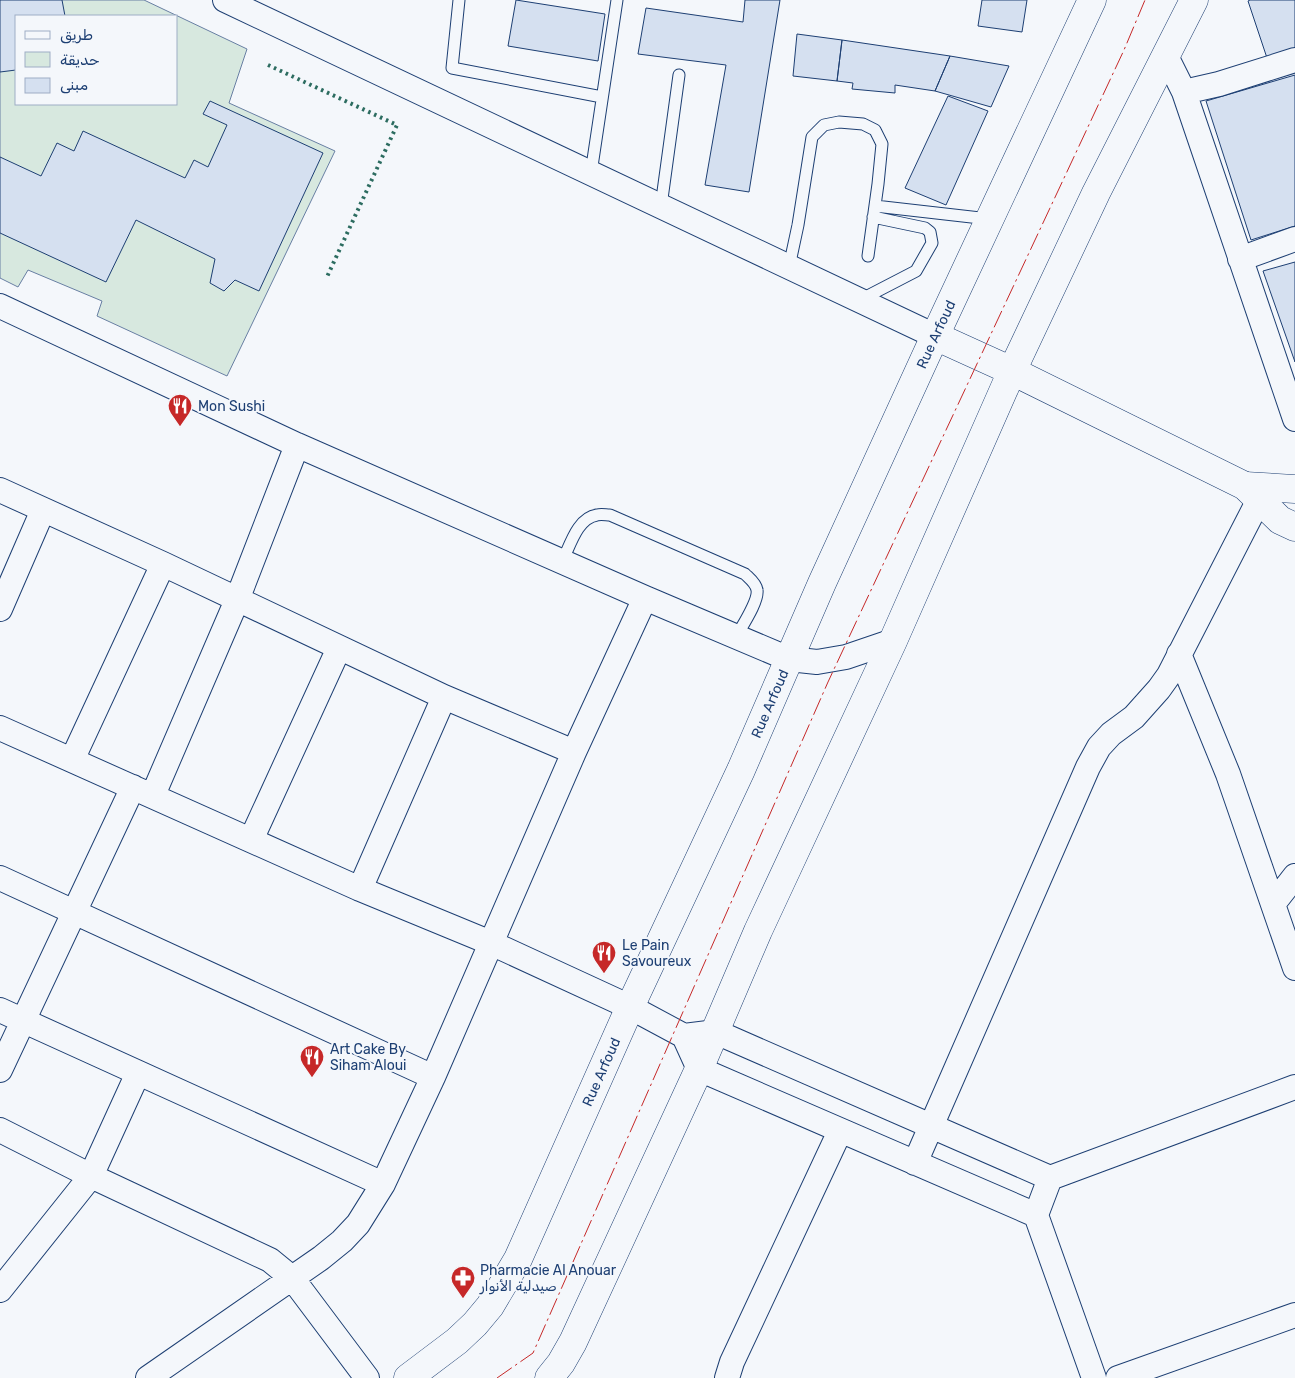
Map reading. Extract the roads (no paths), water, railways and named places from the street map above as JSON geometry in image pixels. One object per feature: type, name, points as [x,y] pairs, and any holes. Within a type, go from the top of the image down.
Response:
[{"type":"street","points":[[225,0],[859,301],[1012,371],[1257,491],[1280,520],[1295,528]]},
{"type":"street","points":[[548,1378],[561,1363],[573,1342],[716,1032],[758,931],[893,641],[1012,371],[1096,193],[1194,0]]},
{"type":"street","name":"Rue Arfoud","points":[[408,1378],[476,1324],[505,1283],[539,1213],[630,1007],[741,770],[788,660],[934,336],[1088,1]]},
{"type":"street","points":[[1166,56],[1184,92],[1295,420]]},
{"type":"street","points":[[1184,92],[1219,84],[1295,60]]},
{"type":"street","points":[[1240,259],[1295,239]]},
{"type":"street","points":[[0,306],[297,445],[788,660],[817,662],[846,657],[893,641]]},
{"type":"street","points":[[0,1070],[74,913],[143,791],[237,600],[297,445]]},
{"type":"street","points":[[1257,491],[1295,489]]},
{"type":"street","points":[[0,490],[163,564],[444,697],[574,752]]},
{"type":"street","points":[[914,1163],[1088,766],[1099,747],[1111,734],[1134,717],[1159,690],[1169,675],[1257,491]]},
{"type":"street","points":[[0,609],[43,510]]},
{"type":"street","points":[[72,760],[163,564]]},
{"type":"street","points":[[148,1378],[292,1278],[342,1241],[358,1224],[383,1184],[433,1077],[574,752],[645,598]]},
{"type":"street","points":[[251,840],[339,648]]},
{"type":"street","points":[[1179,654],[1228,774],[1295,968]]},
{"type":"street","points":[[360,889],[444,697]]},
{"type":"street","points":[[0,728],[360,889],[491,943],[630,1007],[684,1036],[716,1032],[1050,1178],[1295,1087]]},
{"type":"street","points":[[1273,904],[1295,876]]},
{"type":"street","points":[[0,878],[433,1077]]},
{"type":"street","points":[[0,1010],[383,1184]]},
{"type":"street","points":[[684,1036],[699,1069],[1036,1215]]},
{"type":"street","points":[[0,1290],[91,1176],[138,1073]]},
{"type":"street","points":[[0,1130],[91,1176],[270,1260],[292,1278],[366,1378]]},
{"type":"street","points":[[727,1378],[732,1362],[840,1131]]},
{"type":"street","points":[[1050,1178],[1036,1215],[1094,1378]]},
{"type":"street","points":[[1118,1378],[1295,1315]]},
{"type":"lane","points":[[459,0],[452,68],[602,97]]},
{"type":"lane","points":[[591,173],[617,0]]},
{"type":"lane","points":[[661,206],[679,75]]},
{"type":"lane","points":[[788,267],[798,225],[812,137],[824,125],[839,122],[863,124],[875,130],[882,144],[868,256]]},
{"type":"lane","points":[[874,212],[989,219]]},
{"type":"lane","points":[[859,301],[916,271],[932,243],[930,232],[925,228],[874,212]]},
{"type":"lane","points":[[562,562],[578,529],[585,520],[597,515],[610,515],[745,574],[753,582],[757,590],[756,599],[736,637]]},
{"type":"place","name":"Mon Sushi","points":[[180,427]]},
{"type":"place","name":"Le Pain Savoureux","points":[[604,974]]},
{"type":"place","name":"Art Cake By Siham Aloui","points":[[312,1078]]},
{"type":"place","name":"Pharmacie Al Anouar صيدلية الأنوار","points":[[463,1299]]}]
